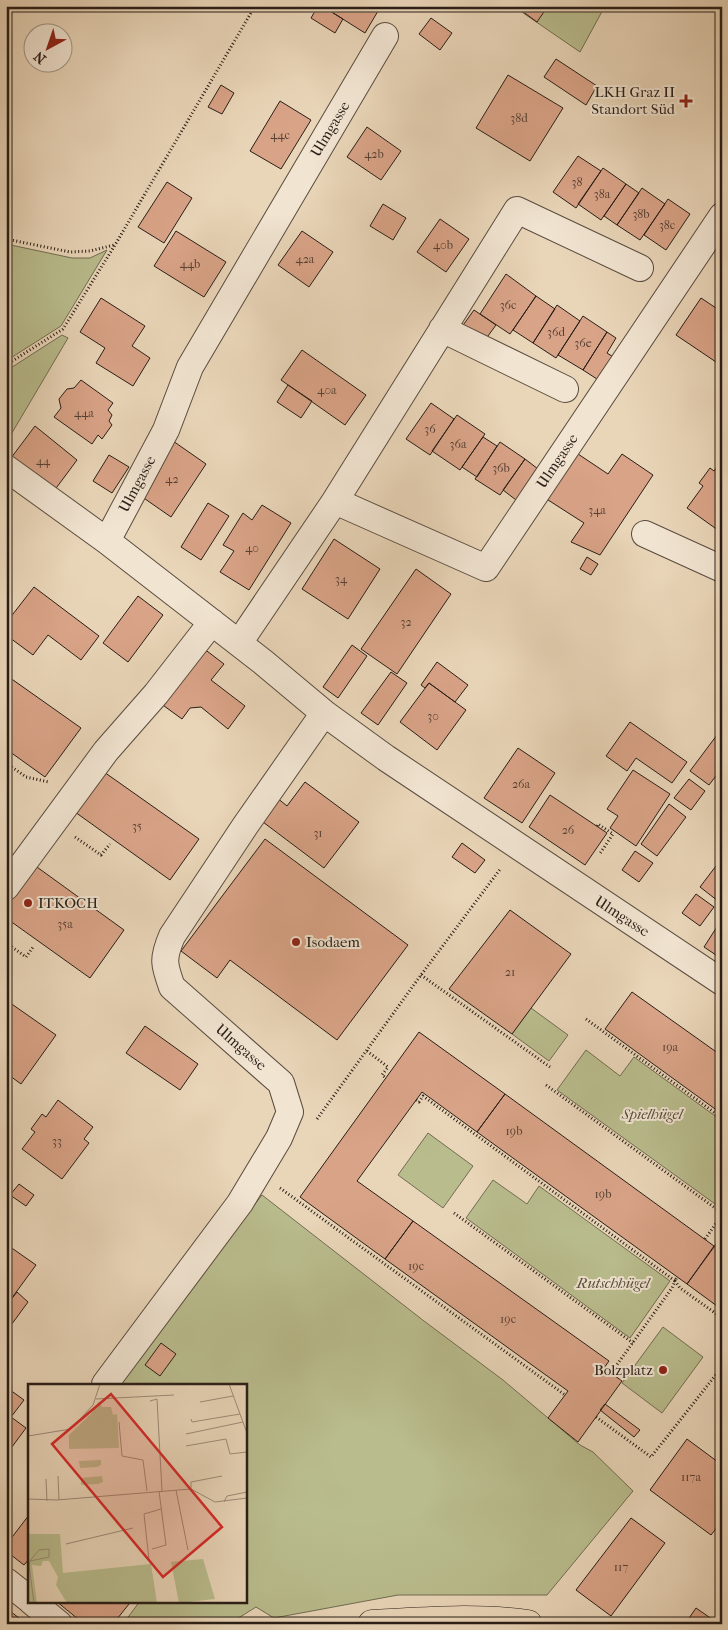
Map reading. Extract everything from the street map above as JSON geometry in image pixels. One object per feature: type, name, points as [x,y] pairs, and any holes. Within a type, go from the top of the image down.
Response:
[{"type":"main road","points":[[372,1624],[500,1620],[528,1624]]},
{"type":"street","name":"Ulmgasse","points":[[107,541],[166,430],[190,367],[386,36]]},
{"type":"street","points":[[239,643],[335,501],[517,210],[640,268]]},
{"type":"street","name":"Ulmgasse","points":[[335,501],[486,568],[722,216]]},
{"type":"street","points":[[442,329],[565,389]]},
{"type":"street","name":"Ulmgasse","points":[[6,468],[107,541],[212,622],[324,714],[386,758],[722,982]]},
{"type":"street","points":[[645,534],[722,569]]},
{"type":"street","points":[[6,887],[106,751],[156,694],[212,622]]},
{"type":"street","name":"Ulmgasse","points":[[105,1384],[204,1254],[240,1203],[280,1138],[290,1112],[281,1083],[172,987],[164,966],[172,936],[245,826],[324,714]]},
{"type":"street","points":[[6,1581],[28,1598]]},
{"type":"street","points":[[32,1602],[59,1624]]},
{"type":"path","points":[[6,365],[63,329],[115,245],[254,6]]},
{"type":"path","points":[[6,239],[70,252],[90,251],[115,245]]},
{"type":"path","points":[[6,763],[26,777],[46,781],[72,798]]},
{"type":"path","points":[[55,822],[101,855],[110,844]]},
{"type":"path","points":[[596,826],[598,824],[613,834],[599,855]]},
{"type":"path","points":[[316,1120],[421,975],[505,865]]},
{"type":"path","points":[[6,943],[26,957],[34,947]]},
{"type":"path","points":[[421,975],[479,1013],[550,1067]]},
{"type":"path","points":[[586,1019],[722,1118]]},
{"type":"path","points":[[367,1051],[388,1067],[382,1075],[386,1078]]},
{"type":"path","points":[[546,1084],[722,1214],[705,1239]]},
{"type":"path","points":[[416,1100],[419,1102],[423,1096],[675,1281],[680,1288],[722,1318]]},
{"type":"path","points":[[279,1188],[565,1395]]},
{"type":"path","points":[[454,1213],[632,1343]]},
{"type":"path","points":[[611,1373],[672,1288],[677,1277]]},
{"type":"path","points":[[596,1417],[651,1457],[722,1367]]},
{"type":"green space","points":[[513,6],[605,6],[580,52]]},
{"type":"green space","points":[[6,244],[72,258],[90,258],[107,250],[61,326],[6,361]]},
{"type":"green space","points":[[62,335],[68,338],[6,443],[6,371]]},
{"type":"green space","points":[[531,1008],[568,1035],[549,1061],[512,1034]]},
{"type":"green space","name":"Spielhügel","points":[[586,1050],[620,1076],[634,1057],[722,1121],[722,1209],[557,1090]]},
{"type":"green space","points":[[428,1133],[473,1166],[443,1208],[398,1175]]},
{"type":"green space","name":"Rutschhügel","points":[[493,1180],[527,1204],[539,1186],[670,1281],[630,1338],[466,1218]]},
{"type":"green space","points":[[262,1195],[503,1380],[580,1445],[593,1452],[633,1491],[547,1595],[398,1595],[274,1618],[256,1607],[229,1624],[123,1624],[139,1602],[246,1602],[246,1384],[113,1384]]},
{"type":"green space","name":"Bolzplatz","points":[[663,1327],[703,1357],[662,1413],[622,1383]]},
{"type":"building","points":[[318,6],[322,6],[343,19],[335,33],[311,18]]},
{"type":"building","points":[[322,6],[381,6],[365,33]]},
{"type":"building","points":[[515,6],[548,6],[537,22]]},
{"type":"building","points":[[431,18],[452,33],[440,50],[419,34]]},
{"type":"building","points":[[556,59],[597,86],[586,105],[544,77]]},
{"type":"building","points":[[508,75],[563,108],[530,161],[476,128]]},
{"type":"building","points":[[221,85],[234,93],[222,114],[208,107]]},
{"type":"building","points":[[280,101],[311,120],[281,169],[250,151]]},
{"type":"building","points":[[367,127],[401,151],[381,180],[347,157]]},
{"type":"building","points":[[578,156],[601,171],[576,208],[553,192]]},
{"type":"building","points":[[603,168],[626,184],[601,220],[578,204]]},
{"type":"building","points":[[167,182],[192,198],[164,243],[138,227]]},
{"type":"building","points":[[626,184],[639,193],[617,225],[604,216]]},
{"type":"building","points":[[642,188],[665,204],[640,240],[617,225]]},
{"type":"building","points":[[668,199],[690,214],[666,250],[644,235]]},
{"type":"building","points":[[383,204],[406,218],[393,240],[370,226]]},
{"type":"building","points":[[440,219],[469,239],[446,272],[417,252]]},
{"type":"building","points":[[176,231],[226,262],[204,297],[154,266]]},
{"type":"building","points":[[302,231],[333,252],[309,287],[278,265]]},
{"type":"building","points":[[506,274],[536,296],[510,334],[480,314]]},
{"type":"building","points":[[536,296],[555,309],[533,343],[513,330]]},
{"type":"building","points":[[101,298],[145,326],[132,346],[150,358],[133,386],[96,363],[105,348],[80,332]]},
{"type":"building","points":[[701,298],[722,312],[722,353],[716,362],[676,335]]},
{"type":"building","points":[[557,305],[580,321],[556,358],[533,343]]},
{"type":"building","points":[[474,310],[496,325],[485,340],[461,328]]},
{"type":"building","points":[[583,316],[607,332],[583,370],[558,355]]},
{"type":"building","points":[[607,332],[616,338],[607,353],[615,358],[600,381],[583,370]]},
{"type":"building","points":[[302,350],[366,395],[345,425],[281,380]]},
{"type":"building","points":[[81,380],[113,403],[108,410],[112,415],[109,421],[112,425],[102,439],[98,435],[92,444],[54,417],[61,408],[59,399],[67,389],[74,388]]},
{"type":"building","points":[[288,385],[312,401],[301,418],[277,402]]},
{"type":"building","points":[[431,403],[454,419],[430,455],[406,439]]},
{"type":"building","points":[[457,415],[485,434],[460,470],[432,451]]},
{"type":"building","points":[[35,426],[77,460],[51,495],[8,462]]},
{"type":"building","points":[[483,437],[497,446],[477,477],[462,467]]},
{"type":"building","points":[[173,441],[206,464],[171,517],[138,494]]},
{"type":"building","points":[[500,442],[525,459],[500,495],[475,479]]},
{"type":"building","points":[[575,452],[608,474],[622,454],[653,475],[600,555],[571,542],[584,523],[545,498]]},
{"type":"building","points":[[109,455],[129,467],[112,493],[93,481]]},
{"type":"building","points":[[525,459],[542,472],[520,503],[503,490]]},
{"type":"building","points":[[722,460],[722,533],[687,508],[703,486],[699,483],[710,468],[714,471]]},
{"type":"building","points":[[208,503],[229,516],[201,560],[181,547]]},
{"type":"building","points":[[262,505],[291,523],[249,590],[220,572],[234,551],[223,545],[243,513],[252,520]]},
{"type":"building","points":[[334,539],[380,569],[348,619],[302,589]]},
{"type":"building","points":[[587,557],[598,564],[591,575],[580,569]]},
{"type":"building","points":[[416,569],[451,594],[397,674],[361,649]]},
{"type":"building","points":[[34,587],[99,636],[81,660],[48,635],[33,655],[6,635],[6,623]]},
{"type":"building","points":[[138,596],[163,615],[128,662],[103,643]]},
{"type":"building","points":[[352,645],[367,656],[338,698],[323,687]]},
{"type":"building","points":[[203,648],[224,664],[211,680],[245,706],[228,729],[201,707],[190,708],[182,719],[160,703]]},
{"type":"building","points":[[437,662],[468,685],[455,702],[429,683],[425,688],[421,685]]},
{"type":"building","points":[[391,672],[407,683],[378,725],[361,713]]},
{"type":"building","points":[[6,675],[81,728],[45,777],[6,749]]},
{"type":"building","points":[[429,683],[466,710],[437,750],[400,722]]},
{"type":"building","points":[[630,722],[687,762],[672,783],[636,758],[627,771],[606,756]]},
{"type":"building","points":[[717,735],[722,739],[722,768],[709,785],[690,771]]},
{"type":"building","points":[[518,748],[555,773],[522,823],[484,798]]},
{"type":"building","points":[[633,770],[670,794],[636,846],[610,828],[618,816],[607,809]]},
{"type":"building","points":[[104,772],[199,839],[170,880],[75,812]]},
{"type":"building","points":[[689,779],[705,791],[691,810],[674,798]]},
{"type":"building","points":[[305,782],[359,822],[324,868],[259,819],[276,797],[287,806]]},
{"type":"building","points":[[550,795],[607,833],[585,865],[529,827]]},
{"type":"building","points":[[669,804],[686,817],[657,856],[641,844]]},
{"type":"building","name":"Isodaem","points":[[265,839],[408,945],[337,1040],[230,960],[217,978],[181,951]]},
{"type":"building","points":[[462,843],[485,860],[475,873],[452,857]]},
{"type":"building","points":[[635,851],[653,863],[639,882],[622,870]]},
{"type":"building","points":[[722,858],[722,896],[718,901],[700,887]]},
{"type":"building","points":[[30,862],[124,930],[90,978],[6,918],[6,895]]},
{"type":"building","points":[[696,894],[714,907],[700,926],[682,913]]},
{"type":"building","points":[[510,910],[571,954],[512,1034],[449,989]]},
{"type":"building","points":[[722,919],[722,959],[704,947]]},
{"type":"building","points":[[632,992],[722,1056],[722,1114],[605,1029]]},
{"type":"building","points":[[6,1000],[56,1035],[21,1084],[6,1073]]},
{"type":"building","points":[[145,1026],[198,1064],[180,1090],[126,1053]]},
{"type":"building","points":[[419,1032],[505,1094],[477,1132],[422,1092],[357,1181],[413,1221],[385,1259],[300,1197]]},
{"type":"building","points":[[505,1094],[714,1246],[687,1284],[477,1132]]},
{"type":"building","points":[[58,1100],[93,1127],[84,1139],[89,1143],[62,1179],[22,1149],[35,1132],[31,1129],[42,1114],[46,1117]]},
{"type":"building","points":[[19,1184],[34,1195],[26,1206],[10,1195]]},
{"type":"building","points":[[413,1221],[609,1361],[604,1368],[622,1381],[578,1442],[548,1418],[568,1391],[385,1259]]},
{"type":"building","points":[[722,1236],[722,1299],[717,1306],[687,1284]]},
{"type":"building","points":[[6,1244],[36,1265],[6,1306]]},
{"type":"building","points":[[17,1292],[28,1302],[6,1332],[6,1306]]},
{"type":"building","points":[[161,1343],[176,1354],[160,1376],[145,1365]]},
{"type":"building","points":[[6,1387],[24,1400],[11,1417],[26,1428],[6,1455]]},
{"type":"building","points":[[605,1404],[640,1430],[634,1437],[600,1410]]},
{"type":"building","points":[[687,1439],[722,1465],[722,1521],[711,1535],[650,1490]]},
{"type":"building","points":[[28,1516],[28,1560],[24,1565],[6,1551],[6,1545]]},
{"type":"building","points":[[631,1518],[665,1543],[611,1616],[576,1590]]},
{"type":"building","points":[[57,1602],[127,1602],[129,1604],[113,1624],[84,1624]]},
{"type":"building","points":[[6,1608],[19,1618],[14,1624],[6,1624]]},
{"type":"building","points":[[696,1608],[719,1624],[685,1624]]},
{"type":"place","name":"LKH Graz II Standort Süd","points":[[686,101]]},
{"type":"place","name":"ITKOCH","points":[[28,903]]},
{"type":"place","name":"Isodaem","points":[[296,942]]},
{"type":"place","name":"Bolzplatz","points":[[663,1370]]}]
